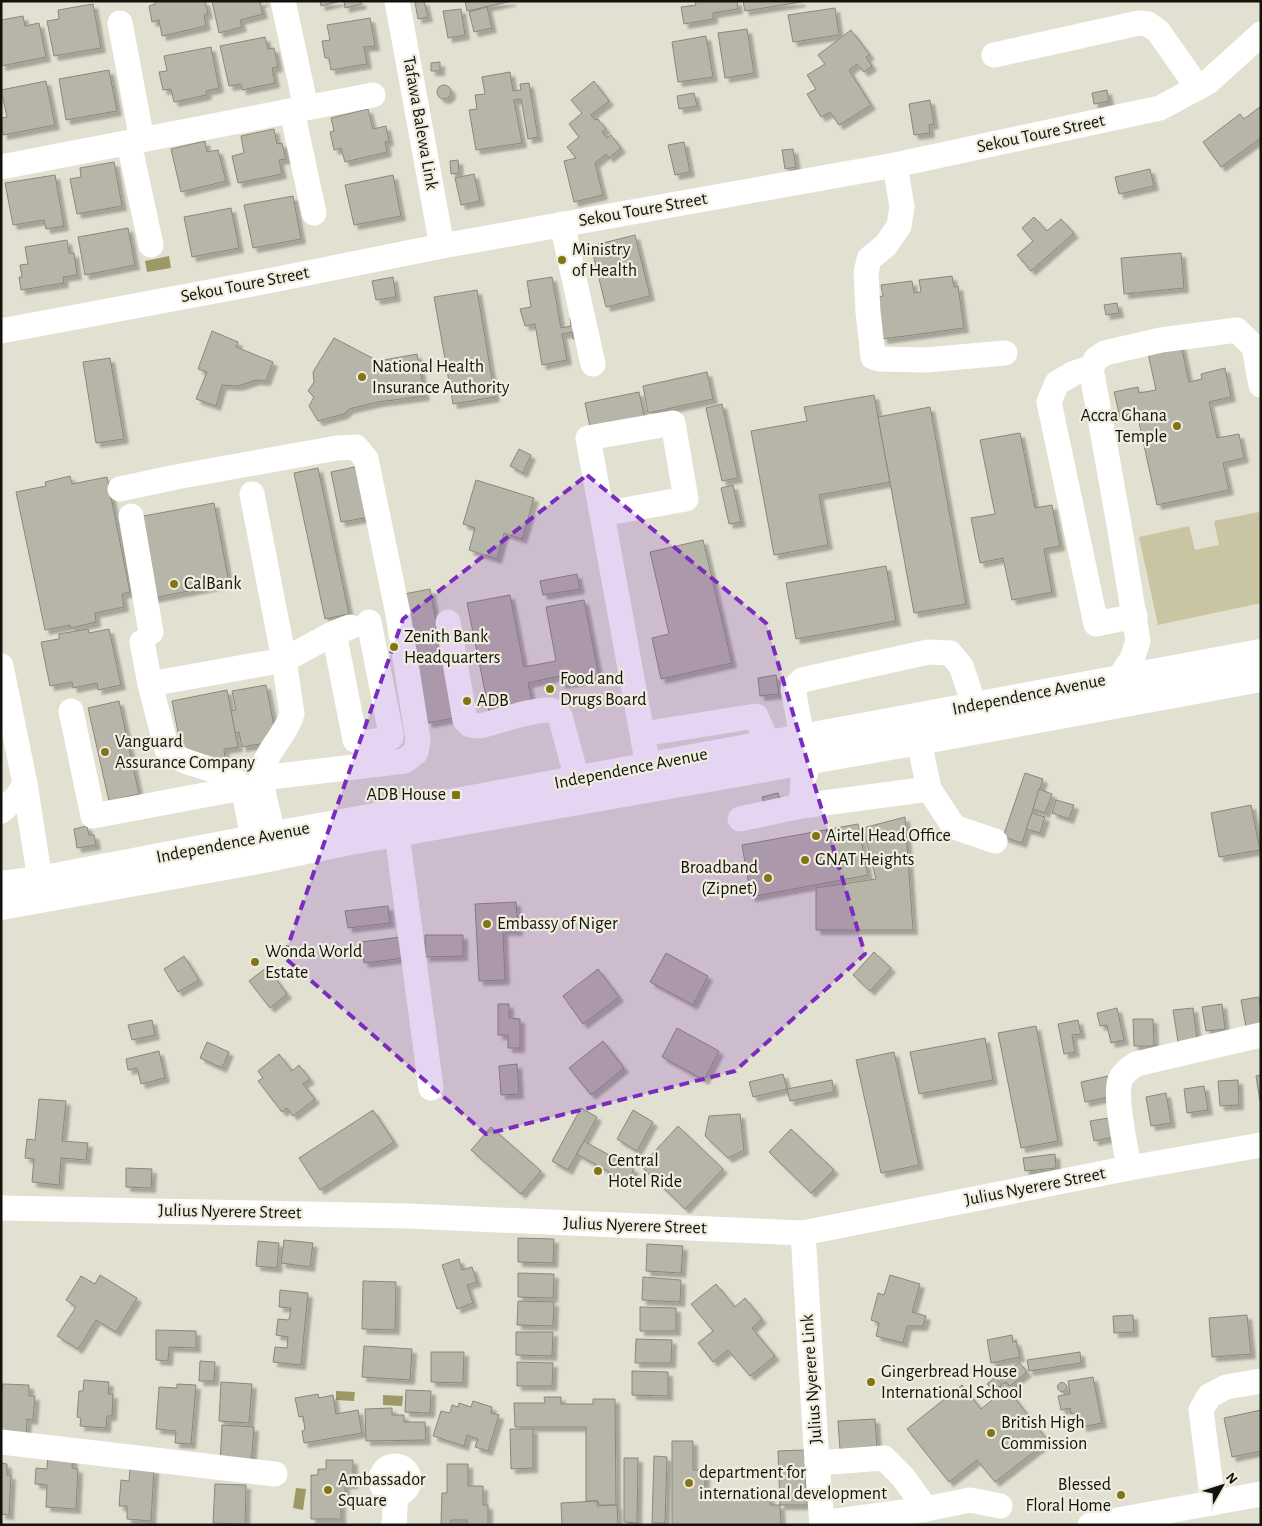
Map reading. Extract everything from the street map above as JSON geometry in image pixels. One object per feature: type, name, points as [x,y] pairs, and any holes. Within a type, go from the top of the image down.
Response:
[{"type":"main road","name":"Independence Avenue","points":[[1,906],[397,834],[803,749],[974,705],[1261,653]]},
{"type":"main road","name":"Independence Avenue","points":[[1,885],[40,880],[768,744],[803,749],[919,741],[1261,678]]},
{"type":"street","points":[[283,1],[314,213]]},
{"type":"street","name":"Tafawa Balewa Link","points":[[397,1],[442,246]]},
{"type":"street","points":[[120,23],[151,245]]},
{"type":"street","points":[[994,55],[1139,23],[1148,24],[1158,31],[1198,88]]},
{"type":"street","name":"Sekou Toure Street","points":[[1,331],[442,246],[895,165],[1160,108],[1208,82],[1261,34]]},
{"type":"street","points":[[1,167],[373,95]]},
{"type":"street","points":[[895,165],[902,207],[899,226],[886,244],[870,259],[866,273],[868,312],[874,357],[879,359],[926,360],[1005,354]]},
{"type":"street","points":[[562,224],[592,364]]},
{"type":"street","points":[[1119,678],[1132,659],[1138,641],[1092,368],[1096,359],[1105,353],[1161,340],[1236,330],[1254,347],[1261,385]]},
{"type":"street","points":[[1092,368],[1074,374],[1057,383],[1049,402],[1096,624],[1135,616]]},
{"type":"street","points":[[602,514],[686,499],[672,423],[588,438],[602,514],[652,733]]},
{"type":"street","points":[[71,711],[93,816],[252,783],[405,761],[416,752],[418,739],[398,614],[366,459],[356,447],[336,448],[120,489]]},
{"type":"street","points":[[252,494],[275,610],[292,714],[280,740],[252,783],[263,837]]},
{"type":"street","points":[[131,516],[147,637],[150,684],[167,750],[174,757],[189,764],[222,773],[235,780],[252,783]]},
{"type":"street","points":[[150,684],[284,660],[334,633],[398,614]]},
{"type":"street","points":[[334,633],[355,740],[362,744],[387,739],[392,734],[369,622]]},
{"type":"street","points":[[448,622],[465,720],[470,725],[479,726],[536,712],[556,711],[560,716],[577,779]]},
{"type":"street","points":[[801,806],[803,779],[806,772],[793,689],[802,680],[928,652],[950,653],[961,666],[974,705]]},
{"type":"street","points":[[1,666],[25,784],[40,880]]},
{"type":"street","points":[[648,766],[652,733],[652,700]]},
{"type":"street","points":[[652,733],[756,716],[768,744]]},
{"type":"street","points":[[919,741],[929,788],[954,827],[995,841]]},
{"type":"street","points":[[1,811],[18,797],[25,784]]},
{"type":"street","points":[[740,819],[801,806],[929,788]]},
{"type":"street","points":[[397,834],[431,1088]]},
{"type":"street","points":[[1129,1168],[1118,1094],[1120,1079],[1127,1070],[1136,1064],[1261,1035]]},
{"type":"street","name":"Julius Nyerere Street","points":[[1,1208],[407,1216],[803,1233],[1129,1168],[1261,1145]]},
{"type":"street","name":"Julius Nyerere Link","points":[[803,1233],[822,1524]]},
{"type":"street","points":[[1213,1503],[1200,1410],[1209,1396],[1226,1387],[1261,1381]]},
{"type":"street","points":[[1,1442],[275,1474]]},
{"type":"street","points":[[817,1463],[884,1458],[903,1477],[926,1509]]},
{"type":"street","points":[[394,1525],[396,1493]]},
{"type":"street","points":[[1090,1525],[1261,1494]]},
{"type":"street","points":[[822,1524],[926,1509],[970,1500],[1000,1506]]},
{"type":"highlighted area","points":[[587,475],[766,623],[865,954],[735,1071],[486,1134],[284,957],[403,619]]},
{"type":"shaded area","points":[[169,256],[171,268],[147,272],[145,261]]},
{"type":"shaded area","points":[[1259,512],[1261,521],[1261,603],[1158,625],[1139,537],[1189,526],[1195,550],[1219,545],[1214,521]]},
{"type":"shaded area","points":[[336,1391],[355,1392],[354,1401],[336,1400]]},
{"type":"shaded area","points":[[383,1395],[403,1396],[402,1406],[383,1405]]},
{"type":"shaded area","points":[[296,1488],[306,1489],[303,1510],[293,1508]]},
{"type":"building","points":[[155,1],[205,1],[208,14],[204,15],[206,26],[162,36],[159,20],[152,22],[149,6],[155,4]]},
{"type":"building","points":[[212,1],[265,1],[260,3],[263,14],[240,20],[242,27],[219,33]]},
{"type":"building","points":[[320,1],[341,1],[321,6]]},
{"type":"building","points":[[344,1],[361,1],[362,4],[345,8]]},
{"type":"building","points":[[424,1],[428,17],[418,19],[415,2]]},
{"type":"building","points":[[465,1],[512,1],[467,11]]},
{"type":"building","points":[[695,1],[737,1],[738,9],[713,13],[713,19],[684,24],[681,7],[696,5]]},
{"type":"building","points":[[743,1],[801,1],[801,2],[745,11]]},
{"type":"building","points":[[93,4],[101,48],[54,56],[47,21],[59,19],[58,10]]},
{"type":"building","points":[[487,7],[492,28],[474,32],[469,12]]},
{"type":"building","points":[[835,8],[839,35],[793,42],[788,15]]},
{"type":"building","points":[[461,9],[465,35],[448,38],[443,11]]},
{"type":"building","points":[[23,16],[25,26],[39,23],[46,57],[1,66],[1,20]]},
{"type":"building","points":[[370,18],[375,46],[364,47],[367,64],[331,70],[329,58],[325,58],[322,41],[330,40],[327,25]]},
{"type":"building","points":[[747,29],[754,73],[725,78],[718,33]]},
{"type":"building","points":[[851,30],[870,55],[866,57],[872,66],[864,72],[857,64],[849,70],[871,105],[839,125],[830,112],[821,117],[807,94],[816,89],[807,75],[825,64],[818,55]]},
{"type":"building","points":[[706,36],[713,77],[678,82],[672,42]]},
{"type":"building","points":[[265,37],[268,49],[274,48],[278,67],[272,68],[275,83],[242,90],[241,84],[229,86],[220,46]]},
{"type":"building","points":[[211,47],[219,88],[206,91],[207,95],[174,102],[171,89],[163,90],[159,72],[167,71],[164,56]]},
{"type":"building","points":[[440,62],[440,71],[431,71],[431,63]]},
{"type":"building","points":[[109,70],[117,111],[66,120],[59,79]]},
{"type":"building","points":[[510,72],[513,91],[521,90],[520,84],[529,83],[538,137],[528,139],[521,99],[514,100],[522,143],[476,150],[469,110],[477,109],[475,95],[485,94],[482,77]]},
{"type":"building","points":[[46,81],[55,125],[3,135],[1,118],[7,117],[1,90]]},
{"type":"building","points":[[594,81],[609,101],[591,115],[595,120],[598,119],[606,129],[602,132],[607,138],[611,135],[621,148],[609,158],[606,154],[595,163],[603,195],[574,202],[564,161],[576,158],[567,147],[579,137],[569,124],[582,113],[571,100]]},
{"type":"building","points":[[444,85],[449,87],[451,92],[449,97],[444,99],[439,97],[437,92],[439,87]]},
{"type":"building","points":[[1107,90],[1109,101],[1094,104],[1092,93]]},
{"type":"building","points":[[694,93],[697,106],[679,109],[677,96]]},
{"type":"building","points":[[930,100],[934,124],[929,125],[930,133],[914,135],[909,104]]},
{"type":"building","points":[[1261,106],[1261,138],[1221,167],[1203,142],[1240,114],[1244,119]]},
{"type":"building","points":[[368,109],[373,129],[386,126],[389,141],[385,142],[387,152],[345,162],[341,148],[334,150],[330,132],[334,131],[331,118]]},
{"type":"building","points":[[274,129],[277,144],[282,143],[286,159],[279,160],[282,174],[238,183],[232,156],[244,153],[241,136]]},
{"type":"building","points":[[205,141],[207,152],[218,150],[226,181],[181,192],[171,149]]},
{"type":"building","points":[[684,142],[690,172],[675,175],[668,145]]},
{"type":"building","points":[[793,149],[796,167],[785,169],[782,150]]},
{"type":"building","points":[[458,160],[459,173],[451,174],[450,161]]},
{"type":"building","points":[[114,162],[122,206],[77,214],[70,179],[81,177],[80,168]]},
{"type":"building","points":[[1150,169],[1154,186],[1119,194],[1115,177]]},
{"type":"building","points":[[474,174],[480,201],[461,205],[455,178]]},
{"type":"building","points":[[55,175],[64,226],[46,229],[44,220],[13,225],[5,183]]},
{"type":"building","points":[[393,175],[401,216],[354,225],[345,185]]},
{"type":"building","points":[[293,196],[301,239],[253,248],[244,205]]},
{"type":"building","points":[[231,208],[239,248],[192,257],[184,217]]},
{"type":"building","points":[[1034,217],[1047,231],[1061,219],[1074,233],[1031,271],[1017,255],[1033,241],[1022,228]]},
{"type":"building","points":[[128,228],[135,265],[85,275],[78,237]]},
{"type":"building","points":[[635,235],[650,296],[606,307],[591,246]]},
{"type":"building","points":[[67,240],[69,253],[74,253],[77,275],[63,277],[64,283],[21,290],[19,277],[22,277],[20,265],[28,264],[25,247]]},
{"type":"building","points":[[1181,253],[1184,288],[1124,294],[1121,258]]},
{"type":"building","points":[[952,276],[954,287],[958,286],[964,328],[883,339],[877,297],[883,296],[881,285],[912,281],[914,293],[921,292],[919,280]]},
{"type":"building","points":[[393,277],[396,297],[376,300],[372,281]]},
{"type":"building","points":[[552,277],[561,328],[571,326],[570,318],[580,317],[583,337],[573,339],[572,332],[562,334],[567,360],[542,365],[535,324],[525,326],[520,309],[531,307],[527,281]]},
{"type":"building","points":[[477,290],[495,397],[453,404],[434,297]]},
{"type":"building","points":[[1117,303],[1119,313],[1106,315],[1104,305]]},
{"type":"building","points":[[212,331],[238,342],[236,347],[273,362],[266,381],[256,380],[238,386],[222,385],[216,406],[196,399],[207,372],[198,369]]},
{"type":"building","points":[[334,338],[378,361],[417,354],[425,396],[378,402],[349,409],[344,414],[318,421],[309,406],[314,397],[308,391],[314,382],[313,372]]},
{"type":"building","name":"Accra Ghana Temple","points":[[1181,345],[1189,382],[1202,379],[1201,374],[1225,368],[1231,397],[1209,402],[1217,438],[1239,434],[1244,458],[1223,463],[1229,490],[1157,505],[1137,413],[1120,417],[1114,392],[1138,387],[1139,393],[1156,390],[1148,353]]},
{"type":"building","points":[[110,358],[124,439],[96,443],[83,362]]},
{"type":"building","points":[[707,372],[713,399],[648,413],[643,386]]},
{"type":"building","points":[[639,392],[645,420],[591,432],[585,403]]},
{"type":"building","points":[[874,395],[890,482],[819,495],[828,545],[774,555],[751,431],[807,421],[804,407]]},
{"type":"building","points":[[722,404],[738,478],[722,481],[706,408]]},
{"type":"building","points":[[930,407],[966,604],[914,613],[878,417]]},
{"type":"building","points":[[1020,433],[1035,508],[1052,505],[1060,546],[1044,549],[1052,592],[1012,600],[1003,558],[980,563],[971,518],[995,514],[980,440]]},
{"type":"building","points":[[519,449],[531,455],[523,473],[510,466]]},
{"type":"building","points":[[359,466],[370,517],[341,522],[331,472]]},
{"type":"building","points":[[318,468],[349,614],[325,619],[294,473]]},
{"type":"building","points":[[70,476],[72,484],[107,477],[130,592],[122,594],[124,607],[95,613],[96,622],[71,628],[70,625],[45,630],[16,492],[46,486],[45,482]]},
{"type":"building","points":[[476,480],[534,498],[522,539],[504,533],[497,559],[469,550],[475,528],[463,524]]},
{"type":"building","points":[[733,485],[741,522],[729,524],[721,488]]},
{"type":"building","points":[[214,503],[229,583],[153,598],[138,517]]},
{"type":"building","points":[[703,540],[732,663],[661,679],[652,638],[669,634],[650,552]]},
{"type":"building","points":[[886,566],[896,621],[796,639],[786,583]]},
{"type":"building","points":[[577,574],[580,589],[543,595],[540,581]]},
{"type":"building","points":[[430,589],[454,718],[428,723],[404,594]]},
{"type":"building","points":[[510,595],[524,667],[556,661],[546,607],[584,600],[599,677],[561,684],[560,676],[528,683],[532,703],[489,711],[467,603]]},
{"type":"building","points":[[88,629],[89,633],[109,629],[121,685],[98,690],[97,683],[73,688],[72,682],[50,686],[41,642],[59,639],[59,634]]},
{"type":"building","points":[[776,675],[779,694],[760,696],[758,678]]},
{"type":"building","points":[[266,685],[277,741],[242,747],[239,732],[235,733],[231,711],[236,710],[232,691]]},
{"type":"building","points":[[227,690],[238,747],[224,749],[225,758],[205,762],[204,754],[183,758],[172,701]]},
{"type":"building","points":[[119,701],[139,794],[109,801],[88,708]]},
{"type":"building","points":[[1025,773],[1043,779],[1022,843],[1003,837]]},
{"type":"building","points":[[1039,789],[1052,794],[1045,813],[1033,809]]},
{"type":"building","points":[[778,793],[782,807],[766,810],[762,797]]},
{"type":"building","points":[[1056,800],[1074,805],[1069,819],[1052,813]]},
{"type":"building","points":[[1251,805],[1260,850],[1219,857],[1211,813]]},
{"type":"building","points":[[1032,813],[1045,817],[1040,833],[1026,829]]},
{"type":"building","points":[[905,817],[913,930],[816,930],[816,888],[876,879],[863,828]]},
{"type":"building","name":"GNAT Heights","points":[[858,824],[868,875],[751,897],[742,845]]},
{"type":"building","points":[[87,826],[89,835],[94,835],[96,845],[77,848],[74,829]]},
{"type":"building","points":[[516,902],[518,931],[503,931],[505,980],[479,981],[475,904]]},
{"type":"building","points":[[388,906],[390,923],[348,928],[345,911]]},
{"type":"building","points":[[425,935],[463,935],[463,956],[425,957]]},
{"type":"building","points":[[401,937],[405,958],[364,963],[361,942]]},
{"type":"building","points":[[874,952],[891,968],[870,991],[853,975]]},
{"type":"building","points":[[666,953],[708,976],[693,1005],[650,982]]},
{"type":"building","points":[[184,956],[199,980],[178,992],[164,969]]},
{"type":"building","points":[[267,967],[287,994],[270,1008],[249,981]]},
{"type":"building","points":[[598,969],[619,997],[583,1024],[563,996]]},
{"type":"building","points":[[1259,997],[1261,1024],[1246,1027],[1241,1000]]},
{"type":"building","points":[[498,1004],[509,1004],[509,1018],[520,1019],[520,1048],[508,1048],[508,1035],[498,1035]]},
{"type":"building","points":[[1222,1004],[1225,1029],[1206,1031],[1202,1007]]},
{"type":"building","points":[[1117,1008],[1124,1040],[1111,1043],[1107,1025],[1100,1026],[1097,1013]]},
{"type":"building","points":[[1193,1008],[1197,1039],[1178,1042],[1173,1010]]},
{"type":"building","points":[[1133,1019],[1153,1019],[1154,1046],[1134,1046]]},
{"type":"building","points":[[152,1020],[155,1035],[132,1040],[128,1025]]},
{"type":"building","points":[[1078,1020],[1081,1034],[1072,1035],[1075,1052],[1064,1054],[1058,1024]]},
{"type":"building","points":[[1036,1026],[1058,1141],[1021,1148],[998,1033]]},
{"type":"building","points":[[677,1028],[719,1051],[704,1080],[662,1057]]},
{"type":"building","points":[[985,1038],[993,1080],[919,1094],[910,1052]]},
{"type":"building","points":[[603,1041],[624,1068],[591,1095],[569,1068]]},
{"type":"building","points":[[207,1042],[229,1052],[222,1068],[200,1058]]},
{"type":"building","points":[[159,1051],[165,1078],[141,1084],[137,1068],[128,1070],[126,1059]]},
{"type":"building","points":[[894,1052],[919,1165],[881,1173],[856,1060]]},
{"type":"building","points":[[279,1054],[292,1071],[299,1065],[310,1079],[303,1084],[315,1099],[293,1116],[287,1108],[282,1112],[258,1081],[263,1078],[258,1071]]},
{"type":"building","points":[[517,1064],[519,1094],[501,1095],[499,1066]]},
{"type":"building","points":[[783,1074],[787,1089],[753,1097],[749,1082]]},
{"type":"building","points":[[1261,1075],[1261,1101],[1260,1101],[1256,1076]]},
{"type":"building","points":[[1108,1076],[1113,1096],[1085,1102],[1081,1082]]},
{"type":"building","points":[[832,1080],[834,1092],[790,1101],[787,1089]]},
{"type":"building","points":[[1238,1080],[1239,1105],[1220,1106],[1218,1081]]},
{"type":"building","points":[[1204,1086],[1208,1110],[1187,1113],[1184,1089]]},
{"type":"building","points":[[1166,1093],[1171,1123],[1151,1126],[1146,1097]]},
{"type":"building","points":[[39,1099],[66,1101],[62,1141],[88,1143],[86,1160],[61,1158],[59,1185],[32,1182],[34,1159],[25,1158],[27,1139],[35,1140]]},
{"type":"building","points":[[581,1108],[597,1117],[568,1170],[552,1161]]},
{"type":"building","points":[[373,1110],[394,1142],[320,1190],[299,1158]]},
{"type":"building","points":[[633,1110],[653,1122],[637,1151],[617,1139]]},
{"type":"building","points":[[740,1114],[744,1150],[728,1158],[705,1136],[709,1116]]},
{"type":"building","points":[[1115,1117],[1119,1136],[1094,1141],[1090,1121]]},
{"type":"building","points":[[678,1126],[723,1169],[685,1209],[641,1166]]},
{"type":"building","points":[[491,1127],[541,1171],[521,1194],[471,1150]]},
{"type":"building","points":[[791,1129],[834,1170],[811,1193],[769,1152]]},
{"type":"building","points":[[584,1141],[634,1169],[627,1182],[577,1154]]},
{"type":"building","points":[[1055,1154],[1056,1168],[1025,1171],[1023,1158]]},
{"type":"building","points":[[126,1168],[152,1169],[151,1188],[126,1187]]},
{"type":"building","points":[[518,1238],[554,1239],[553,1263],[518,1262]]},
{"type":"building","points":[[284,1240],[313,1243],[310,1267],[281,1263]]},
{"type":"building","points":[[258,1241],[279,1243],[277,1268],[256,1266]]},
{"type":"building","points":[[647,1244],[683,1246],[681,1273],[646,1271]]},
{"type":"building","points":[[459,1259],[462,1270],[472,1267],[477,1282],[467,1285],[473,1303],[457,1309],[442,1265]]},
{"type":"building","points":[[518,1273],[554,1274],[553,1298],[518,1297]]},
{"type":"building","points":[[100,1275],[137,1298],[116,1332],[96,1320],[78,1349],[57,1336],[76,1307],[66,1300],[81,1276],[95,1284]]},
{"type":"building","points":[[890,1275],[920,1284],[912,1312],[926,1316],[923,1326],[907,1326],[903,1343],[876,1336],[879,1323],[871,1320],[878,1293],[884,1295]]},
{"type":"building","points":[[643,1277],[681,1280],[680,1302],[642,1300]]},
{"type":"building","points":[[363,1281],[396,1282],[395,1330],[362,1329]]},
{"type":"building","points":[[716,1284],[735,1307],[745,1298],[762,1319],[752,1328],[775,1356],[750,1376],[728,1350],[713,1362],[698,1343],[713,1331],[691,1304]]},
{"type":"building","points":[[280,1290],[308,1293],[301,1365],[273,1362],[275,1347],[287,1348],[288,1337],[276,1335],[278,1319],[289,1320],[291,1308],[279,1307]]},
{"type":"building","points":[[518,1301],[554,1302],[553,1326],[517,1325]]},
{"type":"building","points":[[640,1307],[676,1308],[676,1331],[640,1331]]},
{"type":"building","points":[[1133,1315],[1134,1332],[1114,1333],[1113,1316]]},
{"type":"building","points":[[1247,1315],[1251,1354],[1212,1357],[1209,1318]]},
{"type":"building","points":[[156,1330],[196,1331],[196,1348],[169,1347],[168,1361],[156,1360]]},
{"type":"building","points":[[516,1332],[553,1332],[552,1356],[516,1355]]},
{"type":"building","points":[[1012,1335],[1013,1342],[1016,1341],[1020,1357],[991,1363],[987,1340]]},
{"type":"building","points":[[636,1339],[672,1340],[671,1363],[635,1363]]},
{"type":"building","points":[[364,1346],[412,1349],[410,1380],[362,1377]]},
{"type":"building","points":[[431,1352],[464,1352],[463,1383],[431,1382]]},
{"type":"building","points":[[1080,1352],[1081,1363],[1029,1371],[1027,1360]]},
{"type":"building","points":[[200,1361],[215,1362],[214,1381],[199,1381]]},
{"type":"building","points":[[517,1362],[553,1363],[552,1386],[517,1386]]},
{"type":"building","points":[[1019,1362],[1027,1372],[1010,1386],[1006,1382],[1004,1384],[999,1378],[1001,1376],[995,1369],[1000,1365],[1006,1373]]},
{"type":"building","points":[[632,1371],[668,1372],[668,1396],[632,1395]]},
{"type":"building","points":[[995,1377],[1002,1384],[994,1391],[987,1384]]},
{"type":"building","points":[[1093,1377],[1102,1423],[1082,1427],[1079,1412],[1071,1414],[1070,1408],[1061,1410],[1058,1396],[1070,1394],[1068,1381]]},
{"type":"building","points":[[84,1380],[109,1382],[108,1394],[113,1394],[112,1416],[107,1416],[106,1428],[80,1426],[81,1418],[77,1417],[79,1391],[83,1391]]},
{"type":"building","points":[[221,1382],[252,1384],[249,1423],[219,1421]]},
{"type":"building","points":[[1062,1382],[1067,1387],[1062,1392],[1057,1387]]},
{"type":"building","points":[[3,1384],[29,1385],[29,1396],[35,1396],[33,1420],[27,1419],[26,1436],[1,1434]]},
{"type":"building","points":[[177,1384],[196,1385],[191,1444],[175,1443],[176,1431],[156,1429],[159,1387],[177,1388]]},
{"type":"building","points":[[962,1385],[981,1409],[1007,1388],[1048,1441],[995,1482],[977,1460],[949,1482],[907,1429]]},
{"type":"building","points":[[406,1390],[431,1391],[430,1413],[405,1412]]},
{"type":"building","points":[[318,1394],[319,1398],[333,1395],[336,1414],[358,1410],[362,1433],[304,1443],[302,1431],[305,1430],[303,1416],[299,1417],[295,1398]]},
{"type":"building","points":[[544,1397],[561,1397],[561,1404],[593,1404],[593,1399],[615,1399],[616,1505],[599,1505],[598,1501],[586,1501],[586,1427],[515,1427],[514,1403],[545,1403]]},
{"type":"building","points":[[473,1401],[492,1407],[491,1413],[499,1415],[488,1451],[475,1447],[478,1439],[467,1435],[464,1446],[433,1436],[441,1411],[450,1413],[452,1405],[458,1407],[459,1403],[471,1407]]},
{"type":"building","points":[[392,1408],[392,1415],[404,1415],[404,1422],[425,1422],[426,1440],[366,1441],[365,1409]]},
{"type":"building","points":[[1261,1410],[1261,1451],[1232,1457],[1224,1418]]},
{"type":"building","points":[[875,1419],[877,1448],[840,1450],[838,1421]]},
{"type":"building","points":[[222,1425],[254,1427],[251,1465],[220,1463]]},
{"type":"building","points":[[510,1429],[533,1429],[533,1468],[511,1469]]},
{"type":"building","name":"department for international development","points":[[672,1441],[693,1441],[693,1470],[705,1470],[705,1496],[770,1497],[770,1505],[780,1505],[781,1525],[672,1525]]},
{"type":"building","points":[[804,1450],[807,1505],[780,1505],[778,1451]]},
{"type":"building","points":[[48,1455],[73,1456],[72,1468],[78,1469],[76,1509],[46,1507],[47,1485],[35,1484],[36,1468],[47,1469]]},
{"type":"building","points":[[654,1456],[667,1457],[665,1523],[652,1523]]},
{"type":"building","points":[[624,1458],[638,1458],[637,1523],[624,1522]]},
{"type":"building","name":"Ambassador Square","points":[[326,1460],[353,1460],[353,1484],[345,1484],[345,1495],[338,1495],[338,1502],[341,1502],[341,1519],[311,1519],[311,1475],[318,1475],[318,1469],[326,1469]]},
{"type":"building","points":[[1,1463],[7,1464],[7,1475],[11,1475],[9,1515],[1,1514]]},
{"type":"building","points":[[447,1464],[468,1464],[468,1486],[483,1486],[483,1505],[488,1505],[488,1525],[467,1525],[467,1520],[451,1520],[451,1524],[441,1524],[442,1493],[447,1493]]},
{"type":"building","points":[[130,1468],[154,1469],[151,1521],[127,1519],[127,1506],[119,1506],[121,1480],[129,1481]]},
{"type":"building","points":[[215,1484],[246,1485],[245,1524],[213,1523]]},
{"type":"building","points":[[597,1501],[597,1506],[617,1505],[618,1525],[562,1525],[561,1503]]},
{"type":"place","name":"Ministry of Health","points":[[562,260]]},
{"type":"place","name":"National Health Insurance Authority","points":[[362,377]]},
{"type":"place","name":"Accra Ghana Temple","points":[[1177,426]]},
{"type":"place","name":"CalBank","points":[[174,584]]},
{"type":"place","name":"Zenith Bank Headquarters","points":[[394,647]]},
{"type":"place","name":"Food and Drugs Board","points":[[550,689]]},
{"type":"place","name":"ADB","points":[[467,701]]},
{"type":"place","name":"Vanguard Assurance Company","points":[[105,752]]},
{"type":"place","name":"ADB House","points":[[456,795]]},
{"type":"place","name":"Airtel Head Office","points":[[816,836]]},
{"type":"place","name":"GNAT Heights","points":[[805,860]]},
{"type":"place","name":"Broadband (Zipnet)","points":[[768,878]]},
{"type":"place","name":"Embassy of Niger","points":[[487,924]]},
{"type":"place","name":"Wonda World Estate","points":[[255,962]]},
{"type":"place","name":"Central Hotel Ride","points":[[598,1171]]},
{"type":"place","name":"Gingerbread House International School","points":[[871,1382]]},
{"type":"place","name":"British High Commission","points":[[991,1433]]},
{"type":"place","name":"department for international development","points":[[689,1483]]},
{"type":"place","name":"Ambassador Square","points":[[328,1490]]},
{"type":"place","name":"Blessed Floral Home","points":[[1121,1495]]}]
